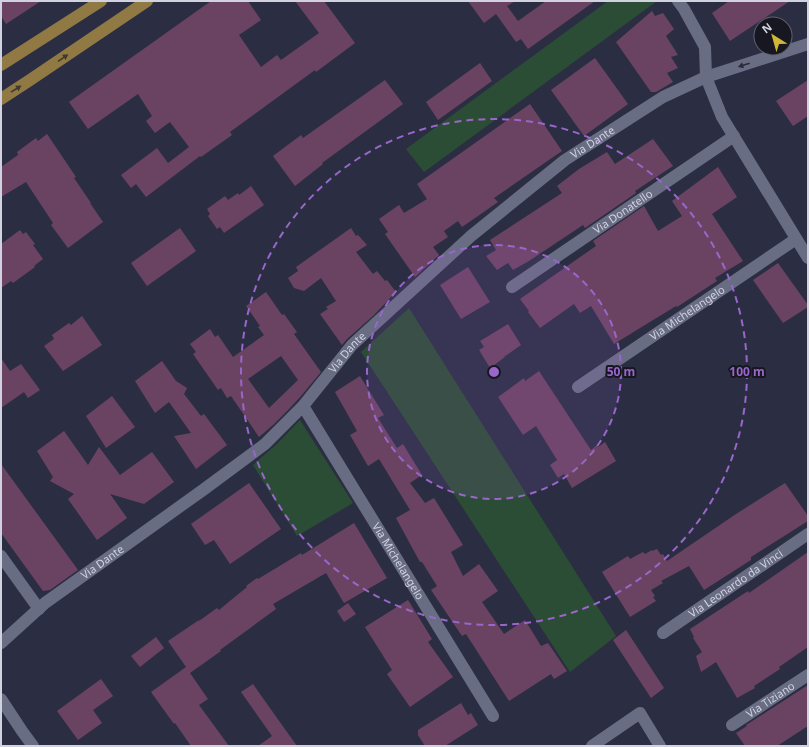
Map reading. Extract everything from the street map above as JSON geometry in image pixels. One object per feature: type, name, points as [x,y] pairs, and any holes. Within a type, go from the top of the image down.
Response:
[{"type":"main road","points":[[1,65],[100,1]]},
{"type":"main road","points":[[1,99],[147,1]]},
{"type":"street","points":[[678,1],[705,47],[706,77],[722,117],[808,258]]},
{"type":"street","name":"Via Dante","points":[[1,643],[39,609],[265,444],[303,406],[352,345],[471,236],[565,160],[663,97],[706,77],[808,44]]},
{"type":"street","name":"Via Donatello","points":[[512,287],[734,136]]},
{"type":"street","name":"Via Michelangelo","points":[[578,387],[796,239]]},
{"type":"street","name":"Via Michelangelo","points":[[303,406],[493,716]]},
{"type":"street","name":"Via Leonardo da Vinci","points":[[663,633],[808,534]]},
{"type":"street","points":[[1,556],[39,609]]},
{"type":"street","name":"Via Tiziano","points":[[732,725],[808,675]]},
{"type":"street","points":[[1,699],[33,746]]},
{"type":"street","points":[[592,746],[640,714],[660,746]]},
{"type":"green space","points":[[608,1],[657,1],[424,172],[406,149]]},
{"type":"green space","points":[[409,308],[616,636],[570,672],[361,352]]},
{"type":"green space","points":[[300,420],[353,503],[297,536],[253,465],[278,443]]},
{"type":"building","points":[[1,1],[41,1],[6,24],[1,16]]},
{"type":"building","points":[[211,1],[248,1],[261,20],[239,35],[261,67],[277,55],[281,60],[319,33],[295,1],[324,1],[355,43],[316,72],[315,70],[230,132],[232,135],[201,157],[200,156],[146,197],[136,184],[131,188],[121,175],[157,148],[168,163],[189,147],[170,122],[155,133],[146,121],[152,116],[138,94],[88,129],[69,102]]},
{"type":"building","points":[[468,1],[515,1],[507,6],[518,21],[546,1],[595,1],[528,49],[521,39],[516,42],[496,14],[484,23]]},
{"type":"building","points":[[729,1],[790,1],[768,16],[753,16],[753,26],[730,41],[712,13]]},
{"type":"building","points":[[652,11],[655,16],[663,13],[674,29],[666,36],[678,55],[671,57],[678,68],[667,73],[673,82],[656,92],[651,92],[616,42]]},
{"type":"building","points":[[595,58],[628,104],[584,136],[551,90]]},
{"type":"building","points":[[480,63],[492,81],[438,120],[426,102]]},
{"type":"building","points":[[385,80],[403,104],[322,163],[323,164],[295,186],[273,156],[301,135],[303,138]]},
{"type":"building","points":[[808,80],[808,116],[793,126],[776,101]]},
{"type":"building","points":[[530,104],[562,151],[494,198],[498,202],[462,227],[458,221],[444,231],[448,237],[433,247],[439,255],[415,277],[385,234],[388,232],[379,219],[399,205],[404,213],[427,199],[417,184]]},
{"type":"building","points":[[47,134],[76,177],[74,178],[103,222],[68,248],[51,225],[53,223],[26,182],[1,197],[1,167],[18,155],[17,152],[36,138],[38,141]]},
{"type":"building","points":[[653,139],[673,166],[635,191],[636,193],[585,228],[583,225],[513,270],[508,263],[497,270],[486,256],[496,250],[490,240],[562,193],[557,186],[579,169],[607,152],[615,164]]},
{"type":"building","points":[[718,167],[737,197],[712,214],[743,261],[715,278],[717,281],[677,307],[676,306],[614,344],[591,306],[580,313],[574,304],[540,328],[520,299],[596,246],[593,241],[644,206],[658,231],[682,216],[672,201]]},
{"type":"building","points":[[251,186],[264,205],[224,233],[220,227],[217,229],[208,216],[210,214],[207,209],[225,196],[228,200],[238,193],[239,195]]},
{"type":"building","points":[[180,228],[196,251],[147,286],[131,263]]},
{"type":"building","points":[[351,228],[356,236],[358,235],[367,245],[356,252],[373,274],[377,271],[385,281],[387,280],[396,292],[342,345],[320,314],[328,309],[326,307],[336,301],[321,278],[304,291],[294,288],[288,278],[298,271],[296,267]]},
{"type":"building","points":[[20,230],[23,234],[26,232],[35,244],[33,245],[43,259],[34,266],[35,267],[13,283],[11,281],[1,288],[1,244]]},
{"type":"building","points":[[778,263],[808,305],[808,307],[783,323],[753,280]]},
{"type":"building","points":[[468,267],[490,302],[461,319],[440,285]]},
{"type":"building","points":[[266,292],[282,315],[284,314],[297,332],[294,334],[321,372],[288,410],[259,437],[231,396],[227,398],[221,388],[218,390],[193,354],[196,352],[190,344],[210,329],[215,337],[218,335],[233,357],[264,335],[258,327],[260,326],[246,306]],"holes":[[[281,356],[298,380],[269,408],[248,379]]]},
{"type":"building","points":[[82,316],[102,345],[63,371],[44,346],[54,339],[52,335],[69,323],[71,325]]},
{"type":"building","points":[[508,324],[521,345],[490,368],[479,350],[484,347],[480,341]]},
{"type":"building","points":[[1,358],[10,371],[21,364],[40,390],[28,398],[24,392],[1,408]]},
{"type":"building","points":[[162,361],[176,381],[187,388],[184,394],[201,416],[204,414],[227,445],[196,469],[174,436],[191,433],[169,402],[155,413],[135,381]]},
{"type":"building","points":[[539,371],[591,450],[597,445],[598,447],[605,442],[616,461],[572,488],[564,474],[558,478],[550,465],[557,460],[536,426],[523,435],[498,397],[524,378],[525,381]]},
{"type":"building","points":[[360,376],[384,415],[378,418],[397,448],[403,444],[422,475],[410,483],[425,503],[434,498],[463,545],[451,552],[463,576],[479,564],[498,591],[482,602],[504,634],[525,620],[541,646],[548,643],[567,671],[554,679],[551,674],[509,701],[466,634],[462,636],[431,590],[437,586],[422,562],[420,562],[396,518],[410,510],[379,459],[368,466],[350,435],[357,431],[335,392]]},
{"type":"building","points":[[112,396],[135,427],[106,448],[86,416]]},
{"type":"building","points":[[64,431],[88,465],[99,447],[120,475],[152,452],[174,482],[144,504],[110,494],[127,518],[97,540],[68,499],[74,494],[50,481],[53,477],[37,451]]},
{"type":"building","points":[[1,464],[78,570],[50,590],[43,591],[1,533]]},
{"type":"building","points":[[249,483],[281,529],[230,564],[214,540],[205,545],[191,524]]},
{"type":"building","points":[[785,483],[808,516],[808,521],[751,557],[751,560],[704,590],[689,566],[661,581],[663,583],[651,590],[656,601],[630,617],[602,572],[628,556],[630,559],[643,552],[645,554],[657,549],[661,555],[663,554],[667,561]]},
{"type":"building","points":[[354,523],[387,578],[344,603],[326,573],[273,604],[276,609],[190,673],[208,699],[199,705],[229,746],[191,746],[151,692],[186,667],[168,641],[217,608],[219,610],[257,578],[258,579],[301,553],[302,555]]},
{"type":"building","points":[[808,552],[808,647],[779,667],[780,669],[754,686],[755,688],[737,698],[716,662],[701,672],[696,656],[702,652],[693,638],[694,637],[690,629],[748,591],[749,593]]},
{"type":"building","points":[[408,600],[432,639],[428,642],[453,677],[410,707],[387,674],[392,670],[365,627]]},
{"type":"building","points":[[348,603],[356,614],[344,622],[337,611]]},
{"type":"building","points":[[626,630],[664,688],[651,698],[613,640]]},
{"type":"building","points":[[156,637],[164,648],[140,667],[131,656]]},
{"type":"building","points":[[101,679],[113,696],[93,710],[102,723],[78,740],[57,711]]},
{"type":"building","points":[[253,684],[297,746],[258,746],[272,736],[241,692]]},
{"type":"building","points":[[808,685],[808,726],[777,746],[745,746],[736,733]]},
{"type":"building","points":[[461,703],[468,715],[471,713],[478,725],[445,746],[425,746],[418,735],[418,730]]}]
